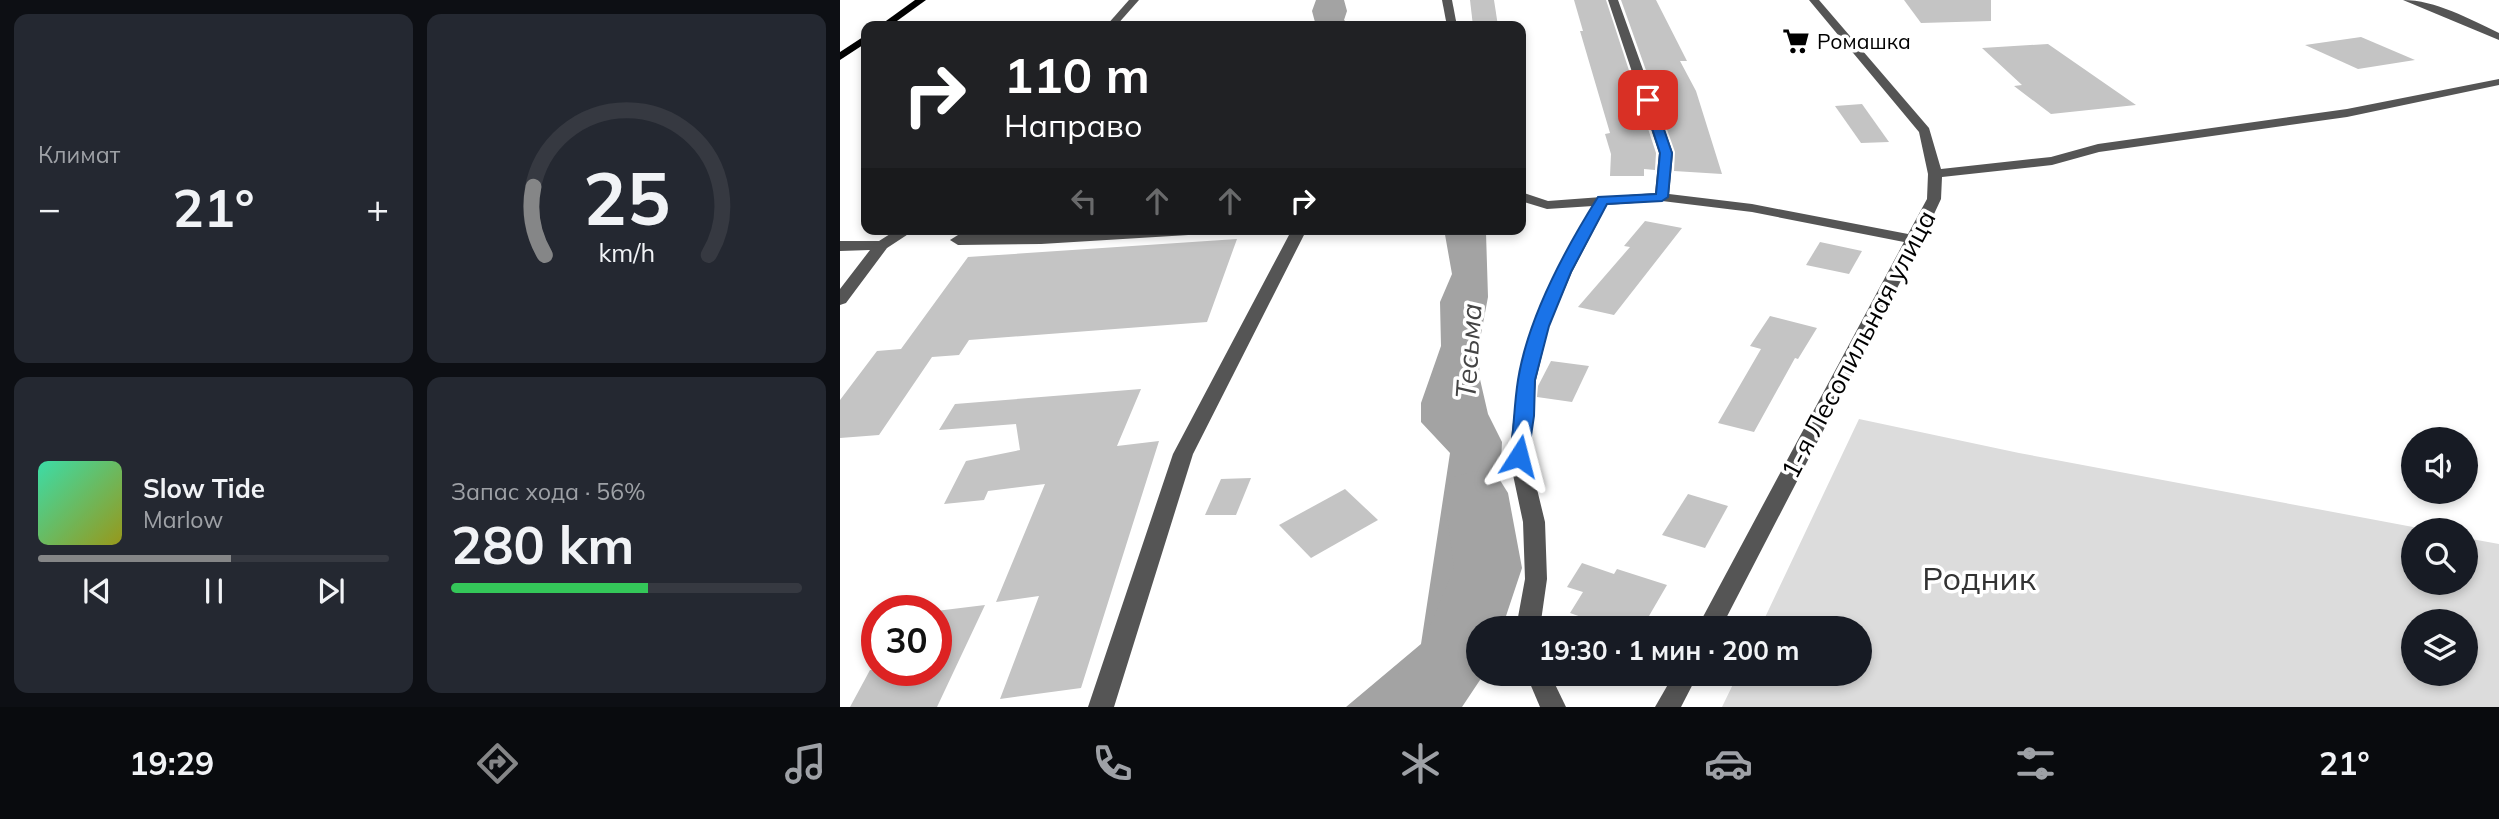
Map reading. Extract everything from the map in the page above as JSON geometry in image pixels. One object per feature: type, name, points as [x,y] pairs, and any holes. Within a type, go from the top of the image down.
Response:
[{"type":"main road","points":[[891,21],[921,0]]},
{"type":"main road","points":[[840,57],[861,42]]},
{"type":"street","points":[[1115,21],[1134,0]]},
{"type":"street","points":[[1447,0],[1451,21]]},
{"type":"street","points":[[1613,0],[1666,153],[1662,197]]},
{"type":"street","name":"1-я Лесопильная улица","points":[[1715,616],[1934,199],[1935,174],[1925,131],[1814,0]]},
{"type":"street","points":[[2408,0],[2499,37]]},
{"type":"street","points":[[1935,174],[2052,161],[2098,148],[2347,113],[2499,82]]},
{"type":"street","points":[[1526,198],[1547,205],[1662,197],[1752,208],[1914,240]]},
{"type":"street","points":[[1530,616],[1536,579],[1534,522],[1519,456],[1527,380],[1541,326],[1564,272],[1602,200]]},
{"type":"street","points":[[840,300],[882,244],[898,235]]},
{"type":"street","points":[[958,240],[1113,235]]},
{"type":"street","points":[[1101,707],[1182,454],[1297,235]]},
{"type":"street","points":[[840,246],[882,244]]},
{"type":"street","points":[[1543,686],[1553,707]]},
{"type":"street","points":[[1668,707],[1679,686]]},
{"type":"green space","name":"Родник","points":[[1859,419],[2019,453],[2401,525],[2401,595],[2478,595],[2478,540],[2499,544],[2499,707],[1722,707],[1732,686],[1872,686],[1872,616],[1766,616]]},
{"type":"water","points":[[1316,0],[1344,0],[1347,11],[1345,21],[1315,21],[1312,11]]},
{"type":"water","points":[[1445,235],[1486,235],[1488,297],[1481,334],[1479,375],[1488,414],[1502,442],[1499,508],[1509,535],[1486,570],[1479,592],[1478,614],[1466,616],[1466,631],[1414,707],[1346,707],[1421,644],[1450,453],[1421,422],[1421,403],[1441,346],[1440,302],[1452,274]]},
{"type":"building","points":[[1470,0],[1494,0],[1497,21],[1472,21]]},
{"type":"building","points":[[1574,0],[1606,0],[1656,153],[1655,170],[1644,169],[1644,176],[1610,176],[1611,154],[1605,134],[1610,133],[1580,31],[1583,31]]},
{"type":"building","points":[[1621,0],[1656,0],[1687,61],[1680,61],[1696,91],[1722,174],[1674,171],[1675,152]]},
{"type":"building","points":[[1904,0],[1991,0],[1991,21],[1921,23]]},
{"type":"building","points":[[2361,37],[2415,60],[2358,69],[2305,45]]},
{"type":"building","points":[[2048,44],[2136,105],[2051,114],[2014,86],[2022,85],[1982,48]]},
{"type":"building","points":[[1862,104],[1889,142],[1861,143],[1835,106]]},
{"type":"building","points":[[1645,221],[1682,228],[1614,315],[1578,307],[1630,247],[1624,246]]},
{"type":"building","points":[[1237,239],[1207,322],[969,340],[959,355],[932,357],[879,435],[840,438],[840,400],[877,351],[901,349],[968,257]]},
{"type":"building","points":[[1820,242],[1862,251],[1849,274],[1806,265]]},
{"type":"building","points":[[1770,316],[1817,328],[1798,359],[1795,358],[1754,432],[1718,423],[1761,349],[1750,346]]},
{"type":"building","points":[[1551,361],[1589,366],[1572,402],[1537,397],[1538,386]]},
{"type":"building","points":[[1141,389],[1117,446],[1159,441],[1081,688],[1000,699],[1039,596],[996,602],[1045,484],[988,491],[984,500],[944,504],[966,461],[1020,450],[1016,424],[939,430],[955,404]]},
{"type":"building","points":[[1251,478],[1236,515],[1205,515],[1221,479]]},
{"type":"building","points":[[1345,489],[1378,520],[1311,558],[1279,525]]},
{"type":"building","points":[[1688,494],[1728,506],[1705,548],[1662,535]]},
{"type":"building","points":[[1582,563],[1614,574],[1617,569],[1667,585],[1649,616],[1578,616],[1570,613],[1583,592],[1567,587]]},
{"type":"building","points":[[985,605],[952,675],[952,609]]},
{"type":"building","points":[[861,686],[947,686],[937,707],[850,707]]},
{"type":"waterway","name":"Тесьма","points":[[1418,707],[1454,659],[1488,568],[1476,493]]},
{"type":"place","name":"Ромашка","points":[[1796,41]]},
{"type":"route","points":[[1519,456],[1527,380],[1541,326],[1564,272],[1602,200],[1662,197],[1666,153],[1648,100]]}]
